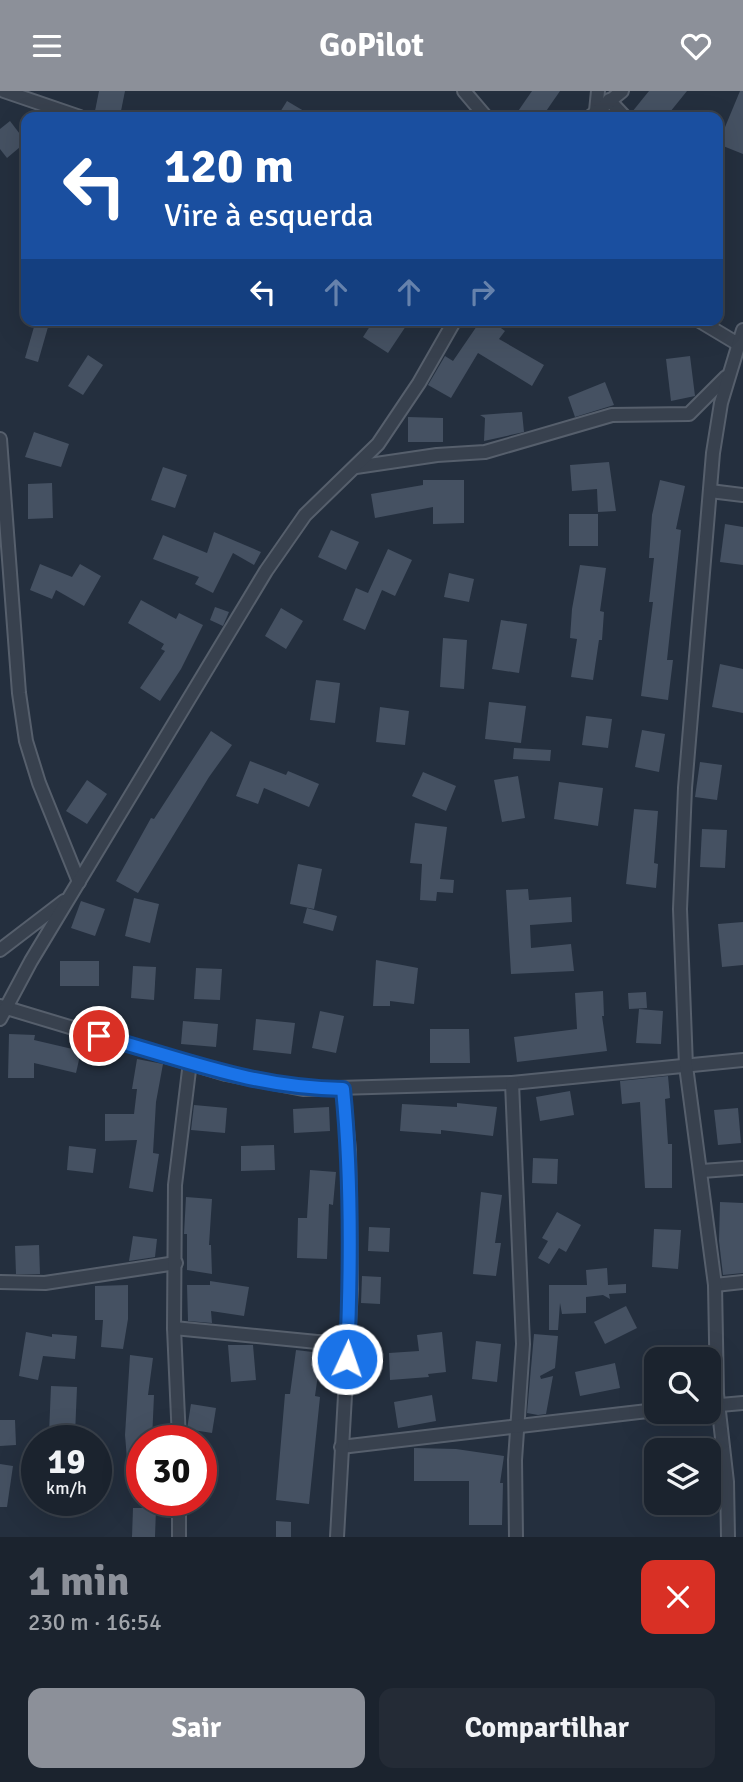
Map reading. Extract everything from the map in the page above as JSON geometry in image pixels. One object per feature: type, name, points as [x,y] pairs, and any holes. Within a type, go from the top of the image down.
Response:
[{"type":"street","points":[[4,91],[65,112]]},
{"type":"street","points":[[464,91],[482,112]]},
{"type":"street","points":[[593,112],[598,91]]},
{"type":"street","points":[[595,112],[622,91]]},
{"type":"street","points":[[609,100],[620,112]]},
{"type":"street","points":[[450,326],[393,423],[356,467],[305,515],[291,533],[2,1011],[262,1083],[303,1089],[512,1083],[743,1060]]},
{"type":"street","points":[[708,326],[738,344]]},
{"type":"street","points":[[714,1347],[715,1285],[686,1066],[680,896],[685,788],[710,491],[721,403],[743,330]]},
{"type":"street","points":[[356,467],[437,455],[485,452],[612,415],[689,414],[700,406],[729,374]]},
{"type":"street","points":[[0,439],[19,693],[26,741],[39,783],[79,882]]},
{"type":"street","points":[[710,491],[743,495]]},
{"type":"street","points":[[0,950],[70,897]]},
{"type":"street","points":[[178,1425],[174,1328],[175,1185],[190,1062]]},
{"type":"street","points":[[512,1083],[523,1343],[517,1426],[516,1537]]},
{"type":"street","points":[[338,1537],[351,1289],[349,1150],[343,1089]]},
{"type":"street","points":[[702,1171],[743,1168]]},
{"type":"street","points":[[0,1282],[45,1283],[176,1263]]},
{"type":"street","points":[[715,1285],[743,1282]]},
{"type":"street","points":[[174,1328],[317,1342],[348,1342]]},
{"type":"street","points":[[721,1405],[743,1403]]},
{"type":"street","points":[[341,1447],[644,1411]]},
{"type":"street","points":[[716,1424],[727,1482],[728,1537]]},
{"type":"street","points":[[179,1516],[179,1537]]},
{"type":"building","points":[[99,91],[125,91],[121,112],[95,111]]},
{"type":"building","points":[[532,91],[560,91],[545,112],[517,112]]},
{"type":"building","points":[[649,91],[687,91],[670,112],[632,112]]},
{"type":"building","points":[[740,91],[743,91],[743,154],[723,146],[723,132]]},
{"type":"building","points":[[287,101],[306,112],[280,112]]},
{"type":"building","points":[[10,121],[21,135],[21,146],[7,158],[0,149],[0,129]]},
{"type":"building","points":[[34,326],[48,326],[38,362],[25,358]]},
{"type":"building","points":[[370,326],[406,326],[388,353],[363,337]]},
{"type":"building","points":[[477,326],[498,326],[505,331],[499,339],[544,365],[532,386],[478,353],[451,398],[428,385],[445,356],[453,361]]},
{"type":"building","points":[[88,355],[103,365],[83,395],[68,386]]},
{"type":"building","points":[[690,356],[695,396],[671,401],[666,359]]},
{"type":"building","points":[[605,382],[614,405],[575,417],[568,397]]},
{"type":"building","points":[[522,412],[524,432],[484,441],[485,418],[480,415]]},
{"type":"building","points":[[408,417],[443,418],[443,442],[408,442]]},
{"type":"building","points":[[34,432],[69,444],[61,467],[25,457]]},
{"type":"building","points":[[609,462],[616,511],[598,512],[597,489],[572,491],[570,465]]},
{"type":"building","points":[[163,467],[187,475],[175,508],[151,500]]},
{"type":"building","points":[[423,480],[464,480],[464,523],[433,524],[433,507],[375,518],[371,494],[423,485]]},
{"type":"building","points":[[660,480],[685,486],[676,529],[681,530],[667,660],[673,660],[668,700],[641,696],[653,602],[649,602],[654,558],[649,558],[652,515]]},
{"type":"building","points":[[52,483],[53,518],[28,519],[28,484]]},
{"type":"building","points":[[569,514],[598,514],[598,546],[569,546]]},
{"type":"building","points":[[725,524],[743,527],[743,565],[720,562]]},
{"type":"building","points":[[331,530],[359,542],[346,570],[318,557]]},
{"type":"building","points":[[214,532],[261,552],[254,565],[233,553],[213,593],[195,584],[199,577],[153,559],[163,535],[207,553]]},
{"type":"building","points":[[388,549],[412,560],[395,596],[382,590],[365,630],[343,620],[356,588],[368,593]]},
{"type":"building","points":[[40,564],[72,577],[80,564],[101,576],[84,606],[56,590],[52,599],[30,590]]},
{"type":"building","points":[[580,565],[606,568],[600,611],[604,612],[602,640],[599,640],[593,680],[571,677],[577,639],[570,638],[572,609]]},
{"type":"building","points":[[449,573],[474,579],[469,602],[444,597]]},
{"type":"building","points":[[141,600],[176,619],[179,613],[203,625],[181,669],[160,701],[140,688],[165,651],[161,649],[164,644],[128,623]]},
{"type":"building","points":[[215,607],[229,612],[223,626],[210,620]]},
{"type":"building","points":[[281,608],[303,621],[286,649],[265,636]]},
{"type":"building","points":[[501,620],[527,624],[519,673],[492,669]]},
{"type":"building","points":[[443,638],[467,640],[464,689],[440,687]]},
{"type":"building","points":[[720,664],[743,669],[743,713],[712,707]]},
{"type":"building","points":[[316,680],[340,683],[335,723],[310,720]]},
{"type":"building","points":[[489,702],[526,706],[521,743],[485,739]]},
{"type":"building","points":[[380,707],[409,711],[405,745],[376,742]]},
{"type":"building","points":[[586,716],[612,719],[608,748],[582,745]]},
{"type":"building","points":[[642,730],[665,734],[659,772],[635,767]]},
{"type":"building","points":[[211,731],[232,745],[209,777],[138,893],[116,881],[151,818],[154,819]]},
{"type":"building","points":[[514,748],[551,750],[550,761],[513,759]]},
{"type":"building","points":[[250,761],[286,775],[288,771],[319,784],[309,807],[264,788],[258,804],[236,796]]},
{"type":"building","points":[[700,762],[722,765],[717,800],[695,797]]},
{"type":"building","points":[[423,772],[456,786],[446,811],[412,796]]},
{"type":"building","points":[[518,776],[525,818],[502,822],[494,780]]},
{"type":"building","points":[[87,780],[107,794],[87,824],[66,811]]},
{"type":"building","points":[[559,782],[603,788],[598,826],[554,819]]},
{"type":"building","points":[[634,809],[658,811],[654,863],[658,864],[656,888],[626,884]]},
{"type":"building","points":[[415,823],[447,827],[440,879],[454,880],[453,893],[437,892],[436,901],[420,900],[422,864],[410,863]]},
{"type":"building","points":[[702,829],[727,830],[725,868],[700,867]]},
{"type":"building","points":[[298,864],[322,869],[314,909],[290,904]]},
{"type":"building","points":[[528,889],[529,900],[571,897],[572,922],[530,925],[531,948],[571,944],[574,971],[511,974],[506,890]]},
{"type":"building","points":[[134,898],[159,904],[150,943],[125,936]]},
{"type":"building","points":[[81,901],[105,909],[95,936],[71,928]]},
{"type":"building","points":[[307,908],[337,916],[333,931],[303,923]]},
{"type":"building","points":[[743,922],[743,965],[722,967],[718,924]]},
{"type":"building","points":[[376,960],[418,968],[414,1004],[390,1001],[390,1006],[373,1006]]},
{"type":"building","points":[[60,961],[99,961],[99,986],[60,986]]},
{"type":"building","points":[[133,966],[156,967],[154,1000],[131,998]]},
{"type":"building","points":[[196,968],[222,969],[220,1000],[194,999]]},
{"type":"building","points":[[603,991],[602,1016],[607,1051],[517,1062],[514,1037],[577,1029],[575,993]]},
{"type":"building","points":[[646,992],[647,1008],[629,1009],[628,993]]},
{"type":"building","points":[[639,1009],[663,1011],[661,1044],[636,1043]]},
{"type":"building","points":[[320,1011],[344,1016],[336,1053],[312,1048]]},
{"type":"building","points":[[256,1019],[295,1023],[291,1054],[253,1050]]},
{"type":"building","points":[[183,1021],[218,1024],[216,1047],[181,1044]]},
{"type":"building","points":[[430,1029],[469,1029],[470,1063],[430,1063]]},
{"type":"building","points":[[9,1034],[35,1035],[34,1040],[81,1051],[76,1073],[34,1063],[34,1078],[8,1078]]},
{"type":"building","points":[[137,1059],[163,1064],[156,1102],[153,1153],[159,1154],[153,1192],[129,1188],[137,1140],[105,1141],[105,1114],[134,1114],[137,1089],[132,1089]]},
{"type":"building","points":[[668,1076],[670,1098],[665,1099],[668,1144],[672,1144],[672,1188],[645,1188],[640,1102],[622,1104],[620,1081]]},
{"type":"building","points":[[570,1091],[574,1115],[540,1121],[536,1097]]},
{"type":"building","points":[[457,1103],[497,1107],[493,1136],[441,1130],[441,1134],[400,1131],[402,1104],[457,1107]]},
{"type":"building","points":[[194,1105],[227,1108],[225,1133],[191,1130]]},
{"type":"building","points":[[329,1107],[330,1131],[294,1133],[293,1109]]},
{"type":"building","points":[[738,1108],[741,1143],[718,1145],[714,1110]]},
{"type":"building","points":[[274,1145],[275,1170],[241,1171],[241,1146]]},
{"type":"building","points":[[69,1146],[96,1149],[93,1173],[67,1170]]},
{"type":"building","points":[[533,1158],[558,1159],[557,1184],[532,1183]]},
{"type":"building","points":[[310,1170],[336,1172],[333,1205],[329,1204],[327,1259],[297,1258],[298,1218],[307,1218]]},
{"type":"building","points":[[481,1192],[502,1195],[495,1243],[501,1243],[496,1276],[473,1274]]},
{"type":"building","points":[[186,1197],[212,1199],[209,1245],[212,1274],[187,1270],[187,1234],[184,1234]]},
{"type":"building","points":[[720,1202],[743,1203],[743,1273],[723,1275],[719,1241]]},
{"type":"building","points":[[557,1212],[581,1225],[566,1252],[559,1248],[549,1264],[538,1258],[548,1241],[542,1238]]},
{"type":"building","points":[[369,1227],[390,1228],[389,1252],[368,1251]]},
{"type":"building","points":[[654,1229],[681,1230],[678,1269],[652,1267]]},
{"type":"building","points":[[133,1236],[157,1239],[155,1257],[129,1261]]},
{"type":"building","points":[[39,1245],[40,1274],[16,1274],[15,1246]]},
{"type":"building","points":[[607,1268],[608,1285],[626,1284],[626,1293],[609,1294],[610,1299],[603,1295],[586,1297],[586,1313],[562,1314],[560,1303],[558,1330],[549,1330],[549,1285],[587,1285],[586,1270]]},
{"type":"building","points":[[362,1276],[381,1277],[380,1304],[361,1303]]},
{"type":"building","points":[[210,1281],[249,1287],[244,1316],[211,1311],[212,1323],[188,1321],[187,1285],[210,1285]]},
{"type":"building","points":[[128,1285],[128,1319],[123,1349],[101,1347],[103,1320],[95,1320],[95,1286]]},
{"type":"building","points":[[626,1306],[637,1328],[605,1344],[594,1322]]},
{"type":"building","points":[[26,1332],[52,1337],[52,1334],[77,1336],[75,1359],[43,1356],[38,1380],[19,1376]]},
{"type":"building","points":[[442,1332],[446,1372],[428,1374],[429,1377],[390,1380],[389,1353],[419,1351],[417,1335]]},
{"type":"building","points":[[534,1334],[558,1336],[555,1368],[540,1376],[541,1379],[553,1376],[546,1414],[538,1415],[527,1413]]},
{"type":"building","points":[[476,1341],[501,1344],[497,1382],[472,1379]]},
{"type":"building","points":[[228,1345],[253,1345],[256,1380],[231,1382]]},
{"type":"building","points":[[296,1350],[321,1353],[315,1396],[320,1397],[309,1504],[276,1500],[285,1394],[290,1394]]},
{"type":"building","points":[[130,1355],[153,1358],[148,1395],[154,1395],[153,1425],[126,1425],[126,1447],[125,1435]]},
{"type":"building","points":[[615,1363],[620,1388],[580,1396],[575,1372]]},
{"type":"building","points":[[51,1386],[77,1387],[75,1425],[49,1425]]},
{"type":"building","points":[[432,1395],[436,1421],[398,1428],[394,1402]]},
{"type":"building","points":[[191,1404],[216,1408],[213,1425],[188,1425]]},
{"type":"building","points":[[0,1420],[15,1420],[16,1445],[0,1446]]},
{"type":"building","points":[[414,1448],[456,1449],[504,1456],[500,1483],[503,1483],[502,1525],[469,1525],[469,1481],[414,1481]]},
{"type":"building","points":[[0,1464],[13,1466],[7,1507],[0,1507]]},
{"type":"building","points":[[133,1516],[156,1516],[155,1537],[132,1537]]},
{"type":"building","points":[[276,1521],[291,1522],[291,1537],[276,1537]]},
{"type":"route","points":[[99,1036],[262,1083],[303,1089],[343,1089],[349,1150],[351,1289],[347,1359]]}]
